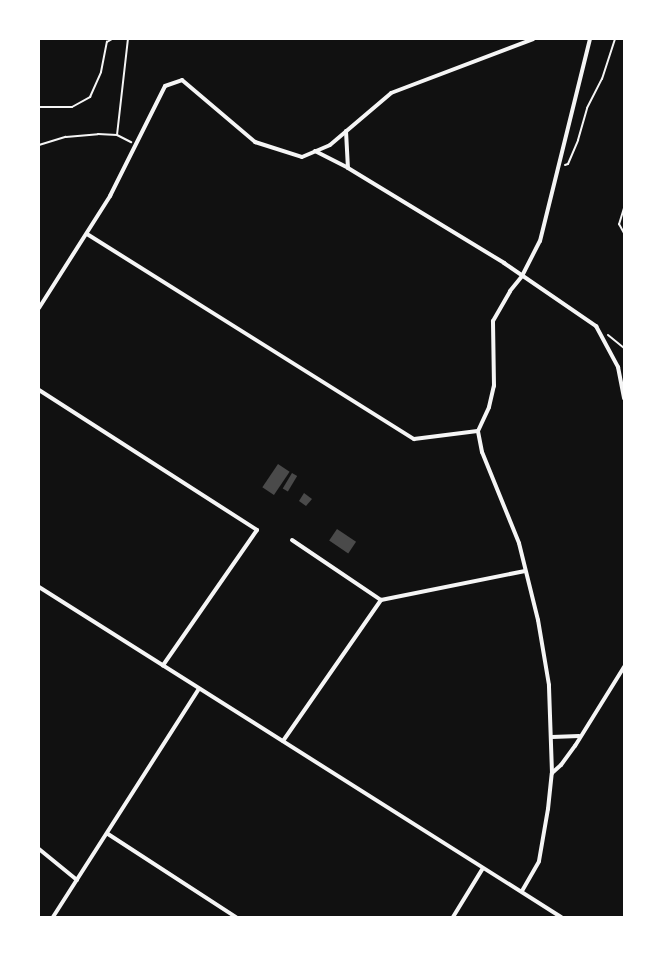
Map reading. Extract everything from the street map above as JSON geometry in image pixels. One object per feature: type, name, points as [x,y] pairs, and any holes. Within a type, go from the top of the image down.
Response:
[{"type":"street","points":[[39,308],[110,196],[165,86],[182,80],[255,142],[302,157],[330,145],[391,94],[533,39]]},
{"type":"street","points":[[522,891],[539,861],[552,773],[552,738],[546,664],[519,544],[478,440],[478,431],[489,407],[494,386],[493,321],[510,291],[522,276],[540,241],[590,39]]},
{"type":"street","points":[[346,131],[348,168]]},
{"type":"street","points":[[315,151],[348,168],[522,276],[596,326],[618,367],[624,398]]},
{"type":"street","points":[[87,234],[414,439],[478,431]]},
{"type":"street","points":[[39,390],[257,530],[163,666]]},
{"type":"street","points":[[292,540],[381,600]]},
{"type":"street","points":[[283,741],[381,600],[526,571]]},
{"type":"street","points":[[39,587],[561,917]]},
{"type":"street","points":[[552,773],[566,759],[624,667]]},
{"type":"street","points":[[53,917],[108,834],[199,689]]},
{"type":"street","points":[[552,738],[579,736]]},
{"type":"street","points":[[108,834],[236,917]]},
{"type":"street","points":[[39,848],[77,880]]},
{"type":"street","points":[[453,917],[483,868]]},
{"type":"lane","points":[[624,208],[620,224],[624,233]]},
{"type":"path","points":[[39,107],[72,107],[90,97],[101,72],[107,42],[112,39]]},
{"type":"path","points":[[117,135],[128,39]]},
{"type":"path","points":[[559,167],[568,164],[578,140],[587,108],[602,79],[614,39]]},
{"type":"path","points":[[39,145],[66,137],[98,134],[117,135],[136,145]]},
{"type":"path","points":[[596,326],[624,348]]},
{"type":"building","points":[[278,464],[290,472],[274,495],[262,487]]},
{"type":"building","points":[[292,473],[297,476],[288,492],[283,488]]},
{"type":"building","points":[[304,493],[312,499],[306,506],[299,501]]},
{"type":"building","points":[[337,529],[356,542],[348,553],[329,541]]}]
